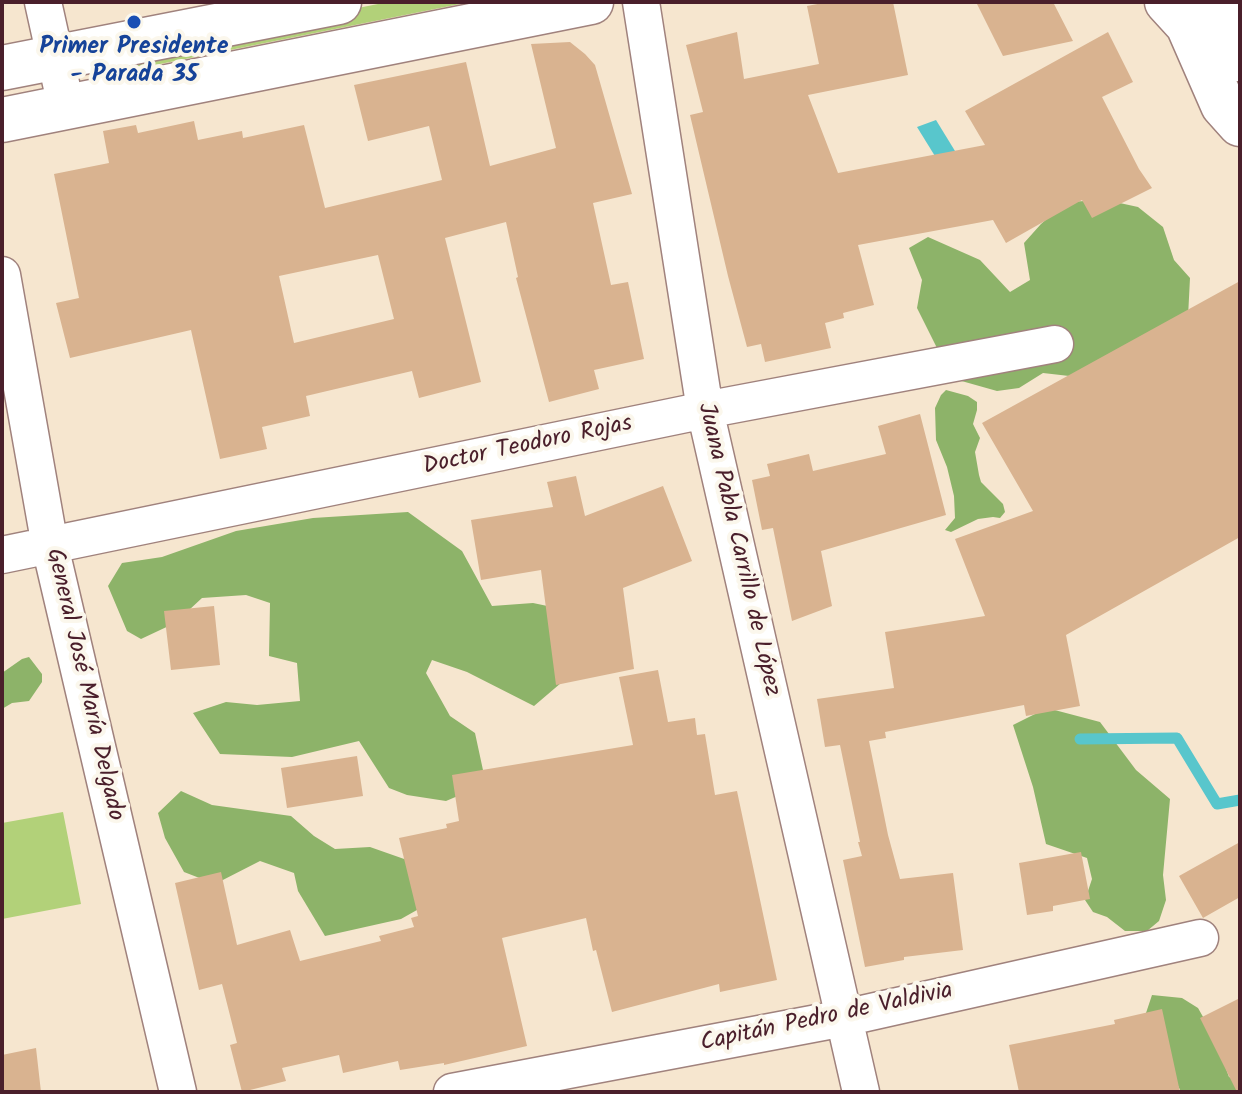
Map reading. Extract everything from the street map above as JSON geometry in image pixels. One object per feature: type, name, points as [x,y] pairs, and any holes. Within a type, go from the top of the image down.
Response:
[{"type":"highway","points":[[2,68],[339,2]]},
{"type":"highway","points":[[2,120],[591,2]]},
{"type":"highway","points":[[1167,2],[1188,25],[1223,105],[1240,124]]},
{"type":"highway","points":[[1197,2],[1210,15],[1234,51]]},
{"type":"highway","points":[[1217,2],[1221,22],[1234,51]]},
{"type":"street","points":[[43,2],[66,106]]},
{"type":"street","name":"Juana Pabla Carrillo de López","points":[[641,2],[705,410],[861,1092]]},
{"type":"street","name":"General José María Delgado","points":[[2,275],[50,546],[178,1092]]},
{"type":"street","name":"Doctor Teodoro Rojas","points":[[2,555],[705,410],[1055,344]]},
{"type":"street","name":"Capitán Pedro de Valdivia","points":[[452,1092],[844,1018],[1200,938]]},
{"type":"green space","points":[[388,2],[470,2],[105,75],[97,70],[102,59]]},
{"type":"green space","points":[[1106,200],[1138,207],[1163,227],[1174,260],[1190,278],[1188,317],[1078,377],[1043,373],[1019,388],[997,391],[958,380],[939,352],[917,308],[922,280],[909,248],[928,237],[980,260],[1010,292],[1030,280],[1024,243],[1041,224],[1066,202]]},
{"type":"green space","points":[[946,390],[977,402],[973,424],[980,438],[975,452],[979,475],[981,482],[1003,504],[1005,512],[1000,518],[978,519],[951,532],[945,530],[955,518],[954,496],[936,440],[935,408]]},
{"type":"green space","points":[[408,512],[462,551],[492,606],[533,603],[557,608],[568,677],[534,706],[467,672],[432,660],[426,673],[450,716],[475,733],[486,784],[446,801],[407,795],[389,788],[359,741],[292,757],[220,754],[193,713],[226,702],[257,705],[300,701],[297,663],[269,656],[270,603],[246,595],[202,598],[175,623],[141,639],[127,631],[108,586],[122,563],[162,557],[236,531],[313,518]]},
{"type":"green space","points":[[29,657],[42,674],[42,682],[29,701],[12,703],[2,709],[2,673]]},
{"type":"green space","points":[[1047,708],[1100,722],[1136,770],[1170,799],[1163,875],[1166,900],[1159,921],[1147,931],[1125,931],[1107,917],[1093,912],[1085,900],[1092,879],[1087,858],[1046,844],[1033,787],[1013,725]]},
{"type":"green space","points":[[181,791],[212,805],[291,816],[335,849],[370,847],[407,860],[424,906],[401,919],[325,936],[298,891],[294,873],[260,861],[215,884],[184,872],[165,838],[158,813]]},
{"type":"green space","points":[[63,812],[81,904],[2,919],[2,823]]},
{"type":"green space","points":[[1152,995],[1182,998],[1198,1008],[1215,1038],[1229,1077],[1240,1080],[1240,1092],[1181,1092],[1145,1016]]},
{"type":"water","points":[[936,120],[955,151],[938,161],[917,127]]},
{"type":"building","points":[[828,2],[893,2],[908,75],[808,95],[838,173],[985,145],[965,111],[1108,32],[1133,82],[1102,97],[1152,188],[1092,218],[1082,200],[1006,243],[993,220],[858,245],[874,305],[843,313],[844,318],[825,323],[831,348],[765,362],[761,344],[747,347],[728,276],[690,115],[703,112],[686,45],[737,32],[744,79],[819,64],[807,6]]},
{"type":"building","points":[[976,2],[1053,2],[1073,41],[1003,56]]},
{"type":"building","points":[[570,42],[595,65],[632,194],[593,203],[611,285],[628,282],[644,359],[594,370],[599,389],[549,402],[516,278],[506,222],[445,238],[481,382],[419,398],[412,371],[306,396],[310,416],[262,427],[267,449],[220,459],[191,330],[70,358],[56,303],[79,298],[54,174],[109,163],[103,131],[136,125],[138,133],[194,121],[198,140],[242,131],[243,138],[304,125],[325,208],[442,180],[429,126],[368,141],[354,85],[466,62],[490,166],[556,148],[531,44]],"holes":[[[378,255],[394,319],[294,343],[279,276]]]},
{"type":"building","points":[[1240,281],[1240,537],[1066,635],[1080,706],[1026,716],[1024,705],[885,732],[886,738],[869,741],[900,879],[953,873],[963,950],[904,957],[904,960],[865,967],[843,860],[862,856],[860,842],[840,745],[825,747],[817,699],[894,688],[885,632],[985,616],[955,539],[1033,511],[982,423]]},
{"type":"building","points":[[920,414],[946,515],[821,551],[832,606],[792,621],[773,528],[762,530],[752,480],[770,476],[767,464],[809,454],[813,471],[886,454],[878,426]]},
{"type":"building","points":[[576,476],[585,516],[663,486],[692,561],[623,588],[634,669],[556,685],[541,570],[481,580],[471,520],[553,507],[547,482]]},
{"type":"building","points":[[214,606],[220,665],[171,670],[164,611]]},
{"type":"building","points":[[658,670],[668,722],[695,718],[697,735],[705,734],[715,795],[737,791],[777,980],[720,992],[719,984],[612,1012],[586,918],[502,938],[527,1046],[444,1065],[400,1070],[398,1061],[343,1073],[339,1055],[282,1068],[286,1081],[242,1092],[230,1045],[237,1043],[222,984],[199,990],[175,883],[221,872],[237,945],[290,930],[300,961],[381,941],[379,936],[414,927],[411,918],[418,916],[399,838],[447,828],[446,824],[459,821],[452,775],[633,745],[619,677]]},
{"type":"building","points":[[357,756],[363,796],[287,808],[281,768]]},
{"type":"building","points":[[1240,842],[1240,897],[1203,918],[1179,876]]},
{"type":"building","points":[[1081,852],[1090,899],[1053,906],[1053,911],[1027,915],[1019,863]]},
{"type":"building","points":[[1240,998],[1240,1092],[1237,1092],[1200,1018]]},
{"type":"building","points":[[1162,1009],[1180,1092],[1019,1092],[1009,1045],[1115,1024],[1114,1020]]},
{"type":"building","points":[[36,1048],[41,1092],[2,1092],[2,1055]]},
{"type":"waterway","points":[[1080,739],[1177,738],[1217,804],[1240,800]]},
{"type":"place","name":"Primer Presidente - Parada 35","points":[[134,22]]}]
